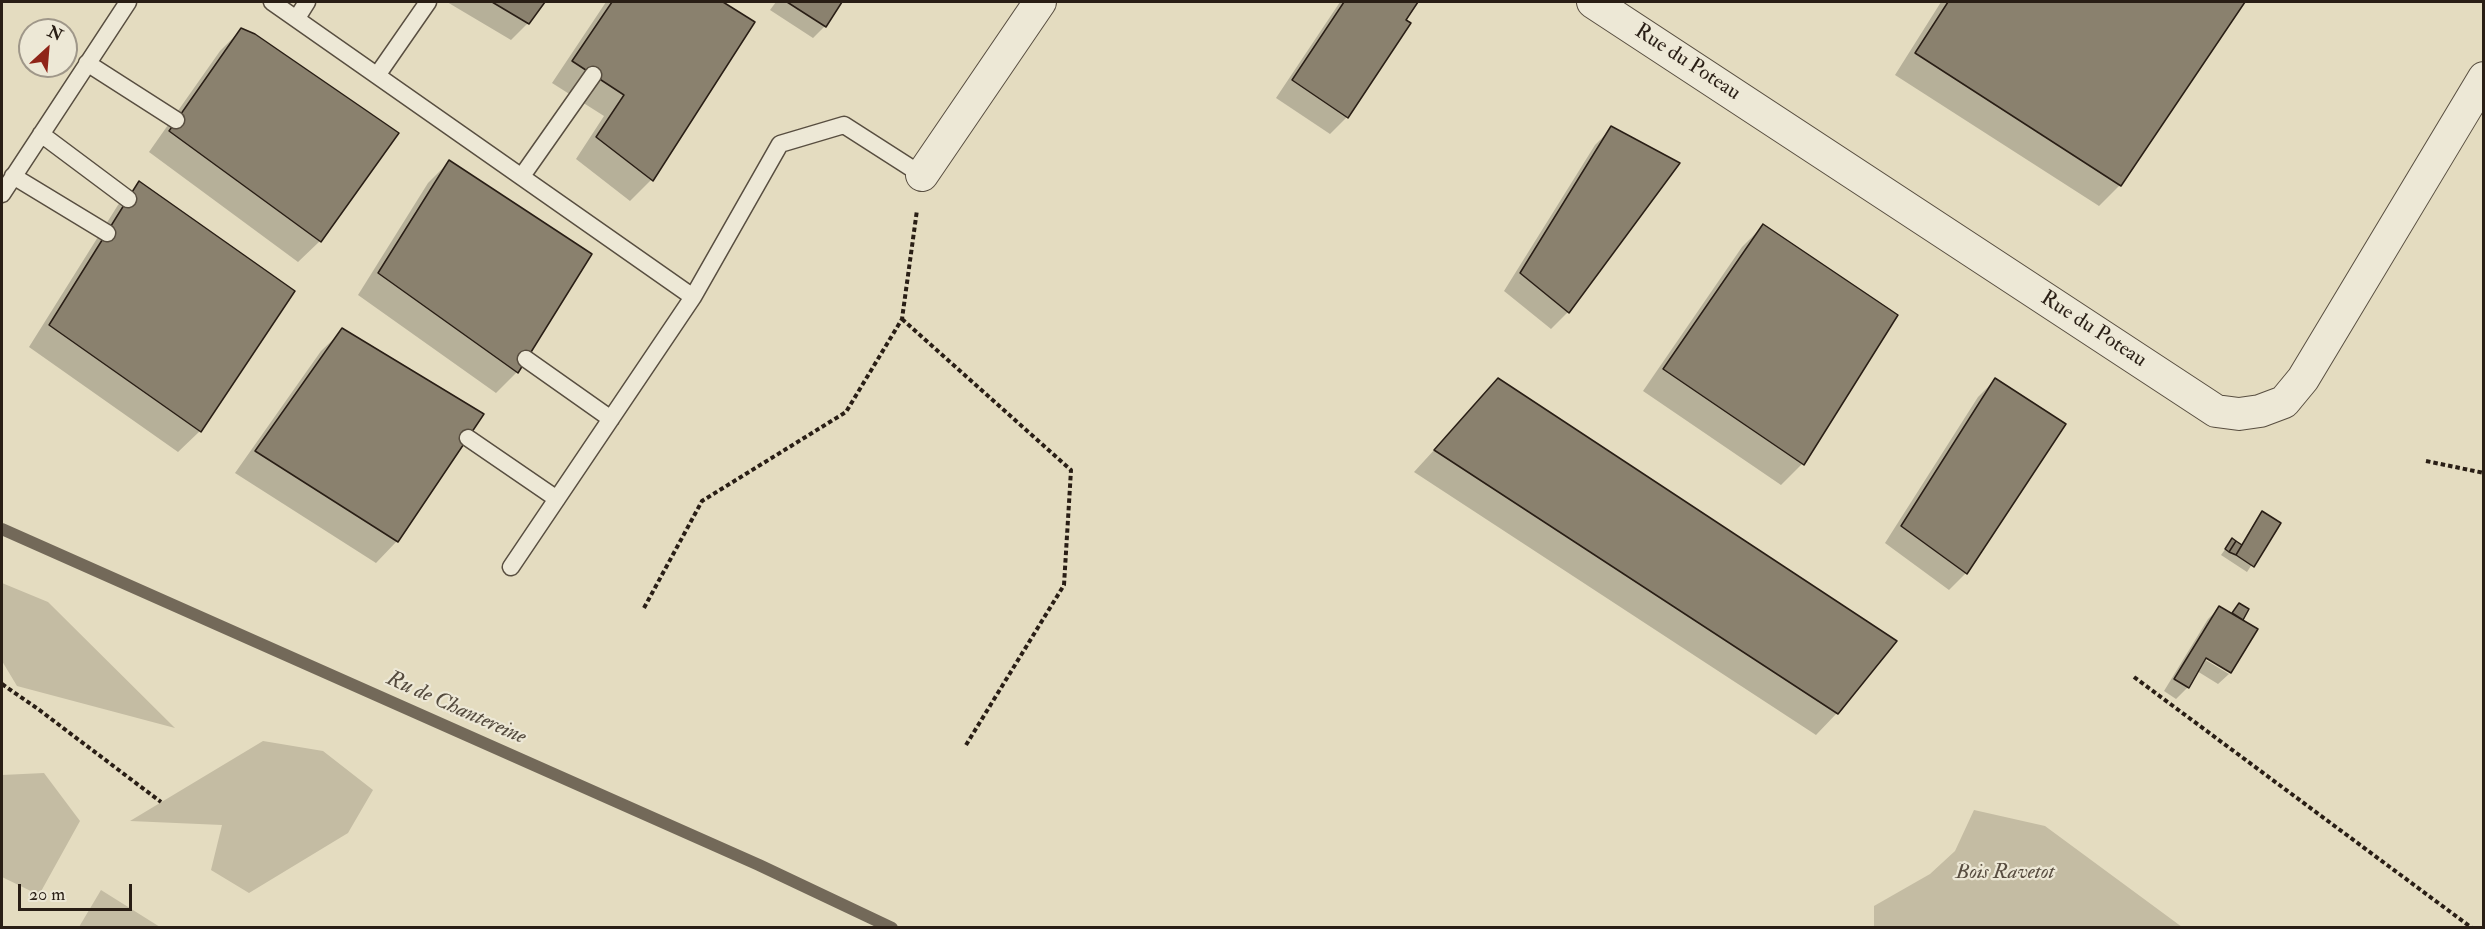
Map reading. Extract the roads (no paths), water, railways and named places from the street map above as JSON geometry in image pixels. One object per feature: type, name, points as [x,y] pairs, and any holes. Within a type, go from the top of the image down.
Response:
[{"type":"street","points":[[922,176],[1040,2]]},
{"type":"street","name":"Rue du Poteau","points":[[1593,2],[2216,411],[2239,414],[2260,411],[2284,402],[2303,379],[2484,78]]},
{"type":"lane","points":[[2,194],[128,2]]},
{"type":"lane","points":[[273,2],[693,297]]},
{"type":"lane","points":[[297,18],[307,2]]},
{"type":"lane","points":[[378,74],[428,2]]},
{"type":"lane","points":[[87,63],[176,120]]},
{"type":"lane","points":[[522,177],[593,75]]},
{"type":"lane","points":[[511,567],[693,297],[780,144],[844,125],[922,176]]},
{"type":"lane","points":[[41,134],[128,199]]},
{"type":"lane","points":[[13,176],[107,233]]},
{"type":"lane","points":[[526,359],[611,419]]},
{"type":"lane","points":[[468,438],[557,499]]},
{"type":"waterway","name":"Ru de Chantereine","points":[[2,529],[759,865],[892,928]]},
{"type":"park label","name":"Bois Ravetot","points":[[2005,873]]}]
